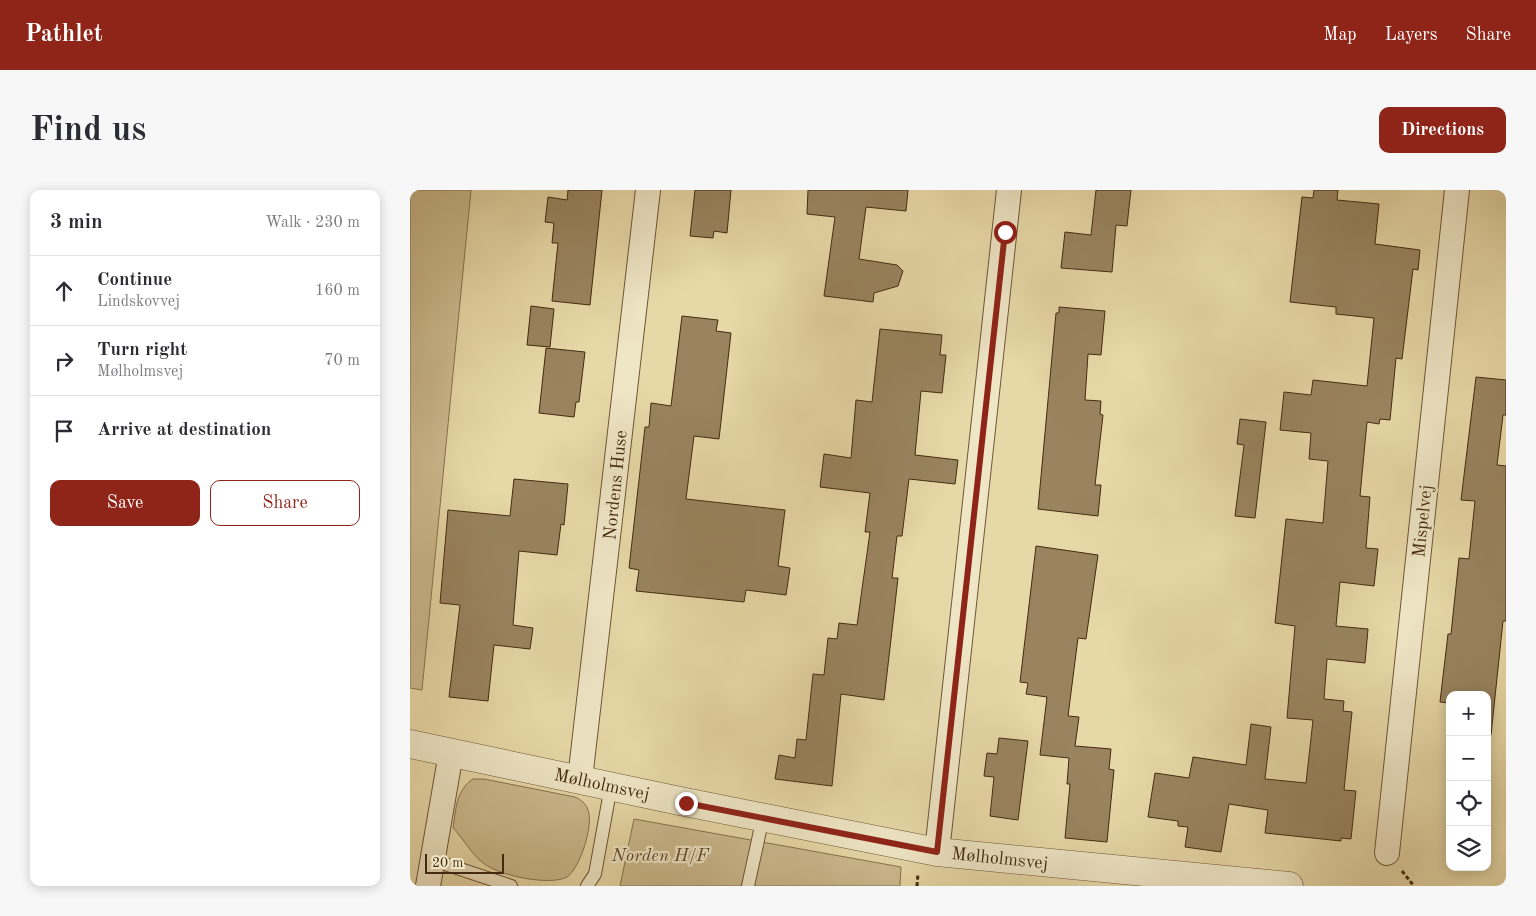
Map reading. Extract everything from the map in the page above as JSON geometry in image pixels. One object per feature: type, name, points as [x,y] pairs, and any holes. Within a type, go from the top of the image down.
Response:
[{"type":"street","name":"Nordens Huse","points":[[580,779],[648,190]]},
{"type":"street","points":[[937,852],[1009,190]]},
{"type":"street","name":"Mispelvej","points":[[1387,853],[1457,190]]},
{"type":"street","name":"Mølholmsvej","points":[[410,744],[937,852],[1289,886]]},
{"type":"street","points":[[428,886],[451,753]]},
{"type":"lane","points":[[587,886],[596,874],[612,786]]},
{"type":"lane","points":[[748,886],[763,817]]},
{"type":"lane","points":[[433,860],[511,886]]},
{"type":"green space","points":[[410,190],[471,190],[422,690],[410,688]]},
{"type":"green space","points":[[473,779],[484,779],[575,797],[583,802],[588,810],[589,826],[585,846],[572,872],[567,877],[559,880],[538,880],[503,873],[481,861],[453,828],[460,794],[467,783]]},
{"type":"green space","name":"Norden H/F","points":[[634,819],[901,867],[900,886],[620,886]]},
{"type":"building","points":[[568,190],[602,190],[590,305],[552,301],[558,243],[552,243],[554,223],[545,222],[548,197],[567,200]]},
{"type":"building","points":[[695,190],[731,190],[727,233],[714,231],[713,238],[690,236]]},
{"type":"building","points":[[808,190],[908,190],[906,211],[866,207],[859,259],[897,265],[903,271],[898,286],[874,293],[873,302],[824,296],[835,217],[807,214]]},
{"type":"building","points":[[1096,190],[1131,190],[1127,226],[1116,225],[1112,272],[1061,268],[1065,232],[1091,235]]},
{"type":"building","points":[[1314,190],[1338,190],[1337,200],[1379,204],[1375,244],[1420,250],[1418,270],[1413,269],[1402,359],[1396,358],[1390,420],[1380,419],[1379,424],[1367,422],[1360,496],[1370,497],[1366,548],[1378,549],[1374,586],[1340,582],[1336,626],[1368,629],[1365,663],[1327,659],[1324,699],[1344,701],[1343,711],[1352,712],[1344,790],[1356,791],[1351,839],[1341,838],[1341,841],[1265,833],[1268,810],[1229,804],[1221,852],[1185,847],[1188,827],[1178,826],[1178,821],[1148,817],[1155,773],[1189,778],[1193,757],[1246,765],[1251,724],[1271,727],[1265,779],[1306,783],[1313,720],[1287,718],[1295,626],[1275,623],[1286,519],[1323,523],[1328,461],[1309,459],[1311,433],[1280,430],[1284,392],[1311,395],[1313,380],[1367,386],[1374,318],[1336,314],[1336,307],[1290,302],[1302,197],[1313,198]]},
{"type":"building","points":[[531,306],[554,309],[550,347],[527,345]]},
{"type":"building","points":[[1059,307],[1105,311],[1101,355],[1088,354],[1085,400],[1101,401],[1100,414],[1103,415],[1095,485],[1101,485],[1098,516],[1038,509],[1056,313],[1059,313]]},
{"type":"building","points":[[682,316],[718,320],[716,331],[731,333],[719,439],[694,436],[686,499],[785,510],[778,566],[790,568],[786,595],[746,590],[744,602],[636,591],[639,570],[629,568],[645,427],[649,427],[651,403],[671,406]]},
{"type":"building","points":[[880,329],[942,335],[940,355],[946,355],[942,393],[921,391],[915,455],[958,460],[955,484],[909,479],[902,536],[897,536],[892,578],[898,578],[884,700],[841,694],[832,786],[775,779],[779,755],[795,758],[797,739],[806,740],[813,674],[824,675],[828,638],[837,639],[839,623],[857,625],[870,532],[865,532],[870,493],[820,487],[824,454],[851,458],[856,400],[872,402]]},
{"type":"building","points":[[546,348],[585,352],[579,402],[576,402],[574,417],[539,413]]},
{"type":"building","points":[[1476,377],[1506,380],[1506,415],[1503,415],[1497,465],[1506,466],[1506,621],[1503,621],[1491,735],[1491,691],[1446,691],[1446,703],[1440,702],[1448,634],[1451,634],[1459,558],[1469,559],[1475,501],[1461,500]]},
{"type":"building","points":[[1240,419],[1266,422],[1255,518],[1235,516],[1244,445],[1237,444]]},
{"type":"building","points":[[514,479],[568,484],[564,525],[561,524],[557,555],[519,551],[513,625],[533,628],[530,649],[494,645],[488,701],[449,697],[460,605],[440,603],[448,510],[510,516]]},
{"type":"building","points":[[1036,546],[1098,555],[1086,639],[1078,638],[1068,716],[1079,717],[1075,746],[1111,749],[1109,769],[1114,770],[1107,842],[1065,838],[1070,784],[1067,784],[1069,758],[1040,755],[1047,697],[1026,694],[1028,683],[1020,682]]},
{"type":"building","points":[[999,738],[1028,741],[1018,820],[990,816],[994,777],[984,776],[987,753],[997,754]]},
{"type":"route","points":[[686,803],[937,852],[1005,232]]}]
